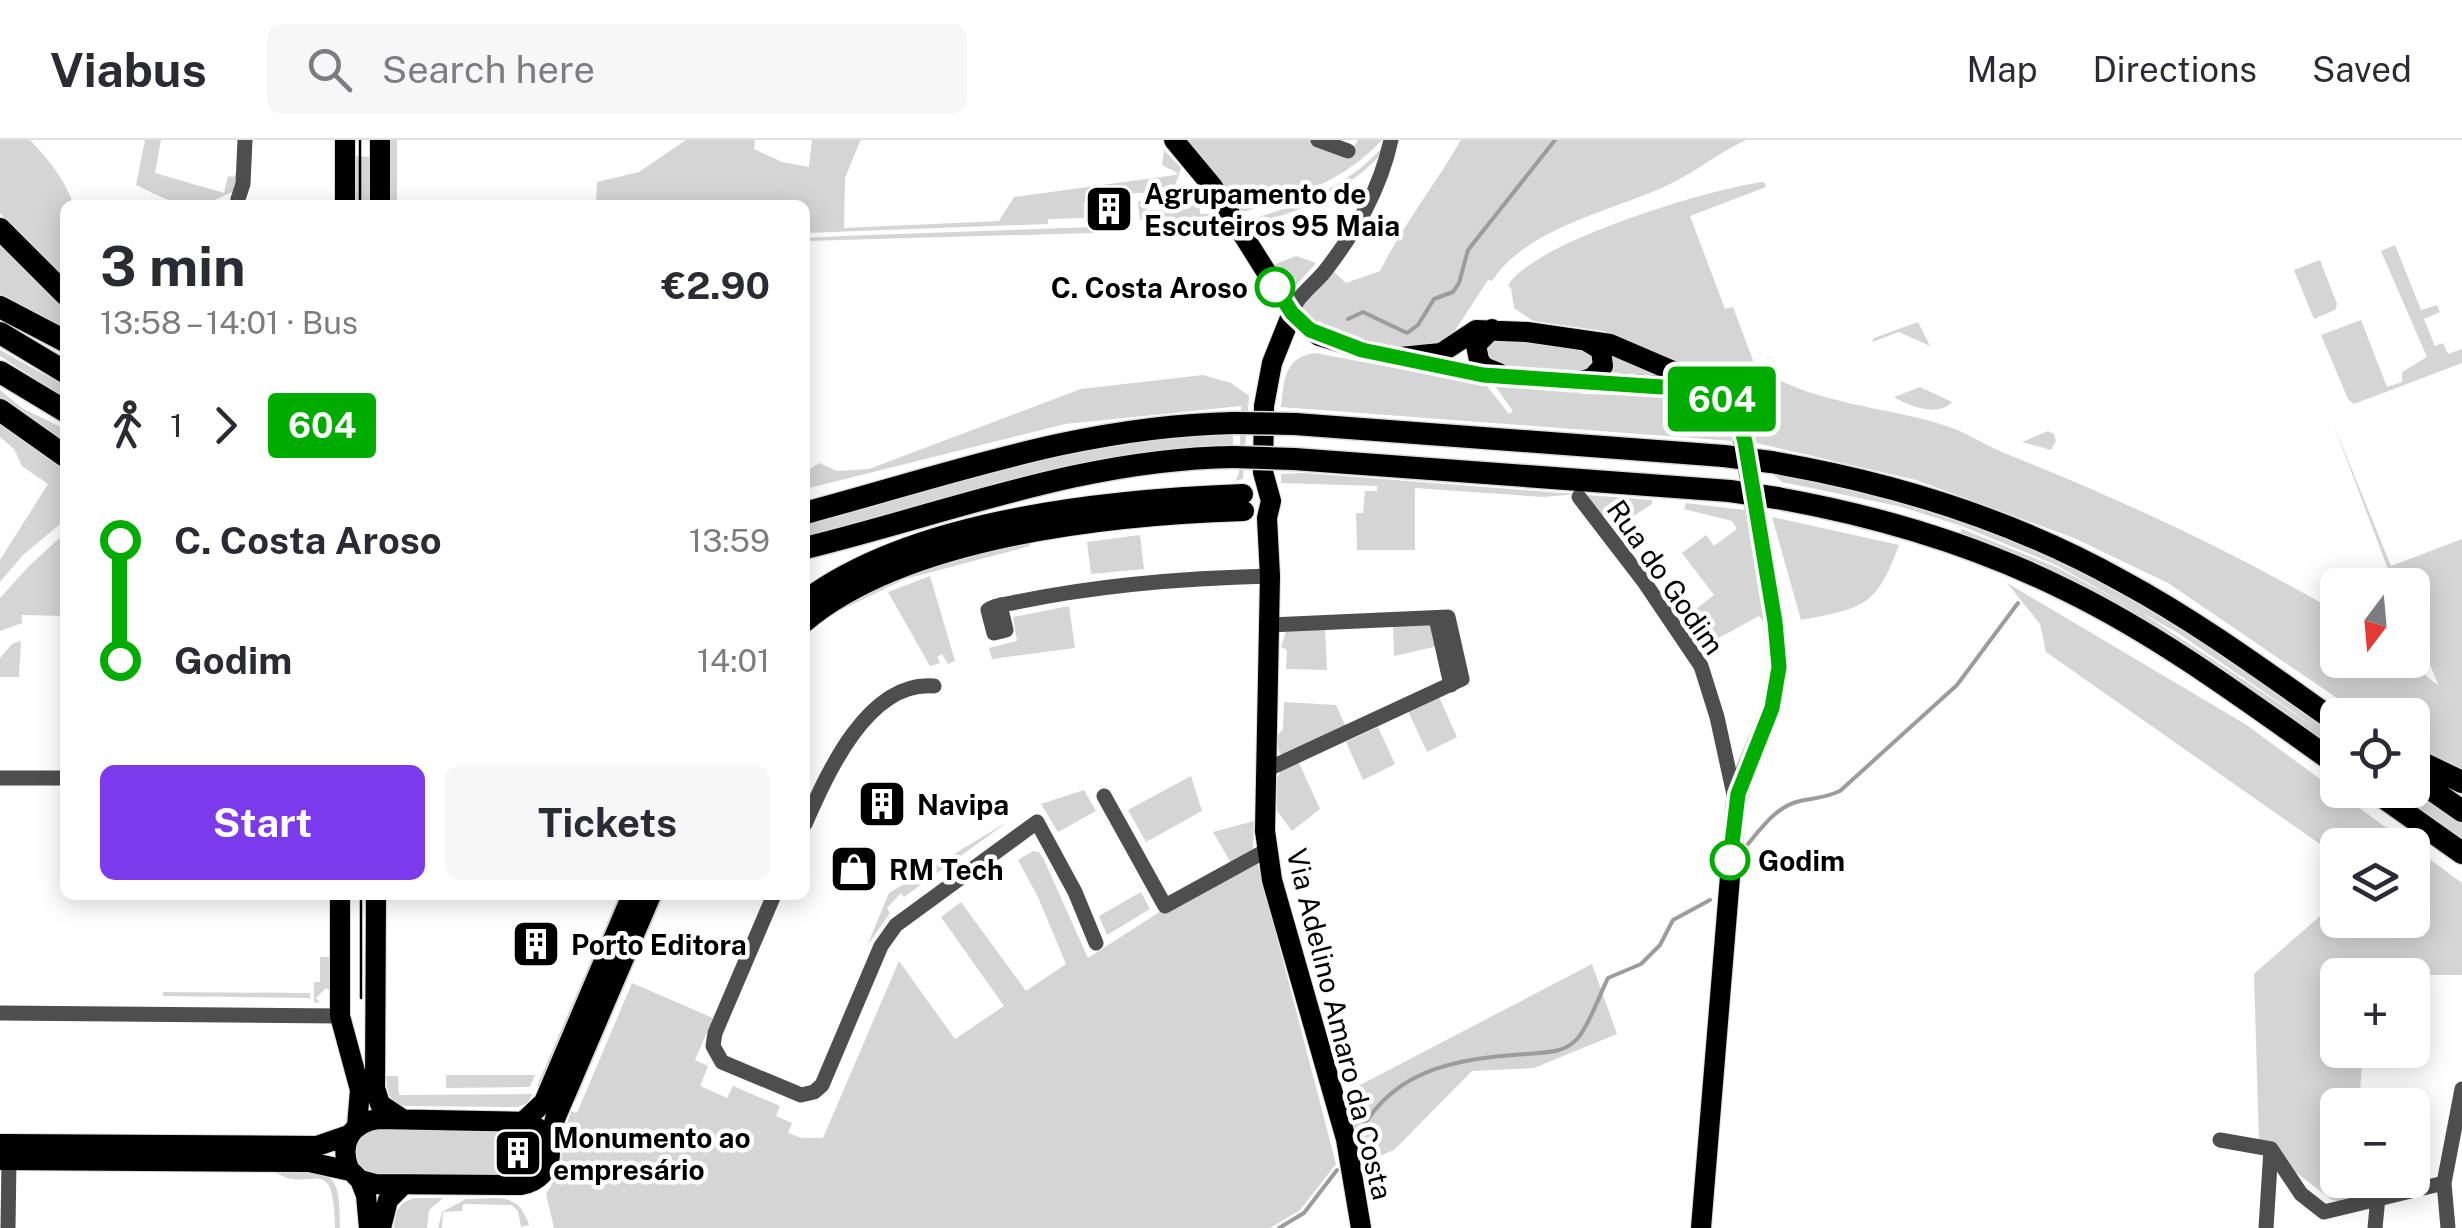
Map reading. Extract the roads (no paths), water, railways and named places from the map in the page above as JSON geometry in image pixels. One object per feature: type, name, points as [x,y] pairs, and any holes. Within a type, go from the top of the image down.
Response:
[{"type":"highway","points":[[0,229],[60,289]]},
{"type":"highway","points":[[0,307],[60,338]]},
{"type":"highway","points":[[0,334],[60,369]]},
{"type":"highway","points":[[0,372],[60,408]]},
{"type":"highway","points":[[0,410],[60,452]]},
{"type":"highway","points":[[810,511],[1072,440],[1166,426],[1295,424],[1771,462],[1848,477],[1940,502],[2054,546],[2155,599],[2320,710]]},
{"type":"highway","points":[[810,547],[1027,486],[1170,460],[1294,459],[1730,491],[1777,498],[1921,532],[2002,561],[2067,590],[2145,633],[2320,753]]},
{"type":"highway","points":[[810,500],[840,503]]},
{"type":"highway","points":[[810,561],[840,552],[908,519]]},
{"type":"highway","points":[[2294,692],[2320,699]]},
{"type":"highway","points":[[2430,767],[2462,782]]},
{"type":"highway","points":[[2430,789],[2462,811]]},
{"type":"highway","points":[[2398,808],[2462,853]]},
{"type":"main road","points":[[344,200],[345,140]]},
{"type":"main road","points":[[380,140],[380,200]]},
{"type":"main road","points":[[1174,140],[1213,187],[1292,313],[1310,330],[1347,345],[1474,374],[1707,390]]},
{"type":"main road","name":"Via Adelino Amaro da Costa","points":[[1278,291],[1255,498],[1268,534],[1270,576],[1267,850],[1276,896],[1346,1140],[1360,1228]]},
{"type":"main road","name":"Via Adelino Amaro da Costa","points":[[1272,363],[1292,313]]},
{"type":"main road","points":[[1400,357],[1440,353],[1476,330],[1492,329],[1610,344],[1687,377],[1728,405],[1742,428],[1779,654],[1778,680],[1772,708],[1748,763],[1736,804],[1701,1228]]},
{"type":"main road","points":[[1492,329],[1480,338],[1477,354],[1484,367],[1506,375]]},
{"type":"main road","points":[[1576,382],[1592,378],[1602,366],[1601,350],[1580,338]]},
{"type":"main road","points":[[1272,363],[1304,343],[1347,345]]},
{"type":"main road","points":[[810,597],[874,560],[965,532],[1104,504],[1255,498]]},
{"type":"main road","points":[[810,619],[863,584],[966,549],[1255,498]]},
{"type":"main road","points":[[340,900],[340,1016],[360,1090],[353,1130],[344,1151],[366,1194],[369,1228]]},
{"type":"main road","points":[[376,900],[375,1088],[380,1104],[402,1119]]},
{"type":"main road","points":[[524,1121],[544,1102],[630,900]]},
{"type":"main road","points":[[3,1155],[309,1162],[369,1184],[530,1184],[548,1166],[555,1119],[649,900]]},
{"type":"main road","points":[[3,1155],[310,1146],[331,1143],[372,1120],[402,1119],[524,1121],[536,1126],[550,1142]]},
{"type":"main road","points":[[381,1228],[384,1209],[403,1185]]},
{"type":"street","points":[[238,199],[243,184],[245,140]]},
{"type":"street","points":[[1318,140],[1348,151]]},
{"type":"street","points":[[1292,313],[1294,302],[1325,271],[1369,207],[1391,140]]},
{"type":"street","name":"Rua do Godim","points":[[1579,497],[1644,582],[1700,666],[1717,717],[1736,804]]},
{"type":"street","points":[[1000,606],[1092,589],[1270,576]]},
{"type":"street","points":[[1266,770],[1451,685],[1436,618],[1269,625]]},
{"type":"street","points":[[810,813],[831,768],[868,717],[908,687],[934,686]]},
{"type":"street","points":[[0,778],[60,778]]},
{"type":"street","points":[[1104,796],[1165,906],[1267,850]]},
{"type":"street","points":[[772,900],[712,1046],[722,1062],[801,1095],[822,1085],[877,956],[896,925],[1037,822],[1075,892],[1096,942]]},
{"type":"street","points":[[0,1013],[340,1016]]},
{"type":"street","points":[[2448,1228],[2444,1182],[2462,1089]]},
{"type":"street","points":[[2220,1140],[2271,1149],[2301,1194],[2324,1212],[2371,1198]]},
{"type":"street","points":[[2266,1228],[2271,1149]]},
{"type":"street","points":[[3,1155],[8,1228]]},
{"type":"street","points":[[2430,1185],[2444,1182]]},
{"type":"street","points":[[2376,1228],[2378,1198]]},
{"type":"waterway","points":[[1348,319],[1363,312],[1407,333],[1418,325],[1434,299],[1453,292],[1468,250],[1555,140]]},
{"type":"waterway","points":[[1748,844],[1784,807],[1840,791],[1957,685],[2018,603]]},
{"type":"waterway","points":[[1354,1144],[1384,1099],[1425,1073],[1473,1060],[1553,1051],[1572,1044],[1585,1027],[1608,978],[1641,964],[1660,945],[1673,920],[1710,900]]},
{"type":"waterway","points":[[1279,1228],[1304,1213],[1337,1170]]},
{"type":"tram line","points":[[360,140],[360,200]]},
{"type":"tram line","points":[[361,900],[361,998]]},
{"type":"place","name":"Agrupamento de Escuteiros 95 Maia","points":[[1109,209]]},
{"type":"place","name":"C. Costa Aroso","points":[[1275,287]]},
{"type":"place","name":"Navipa","points":[[882,804]]},
{"type":"place","name":"Godim","points":[[1730,860]]},
{"type":"place","name":"RM Tech","points":[[854,869]]},
{"type":"place","name":"Porto Editora","points":[[536,944]]},
{"type":"place","name":"Monumento ao empresário","points":[[518,1153]]}]
